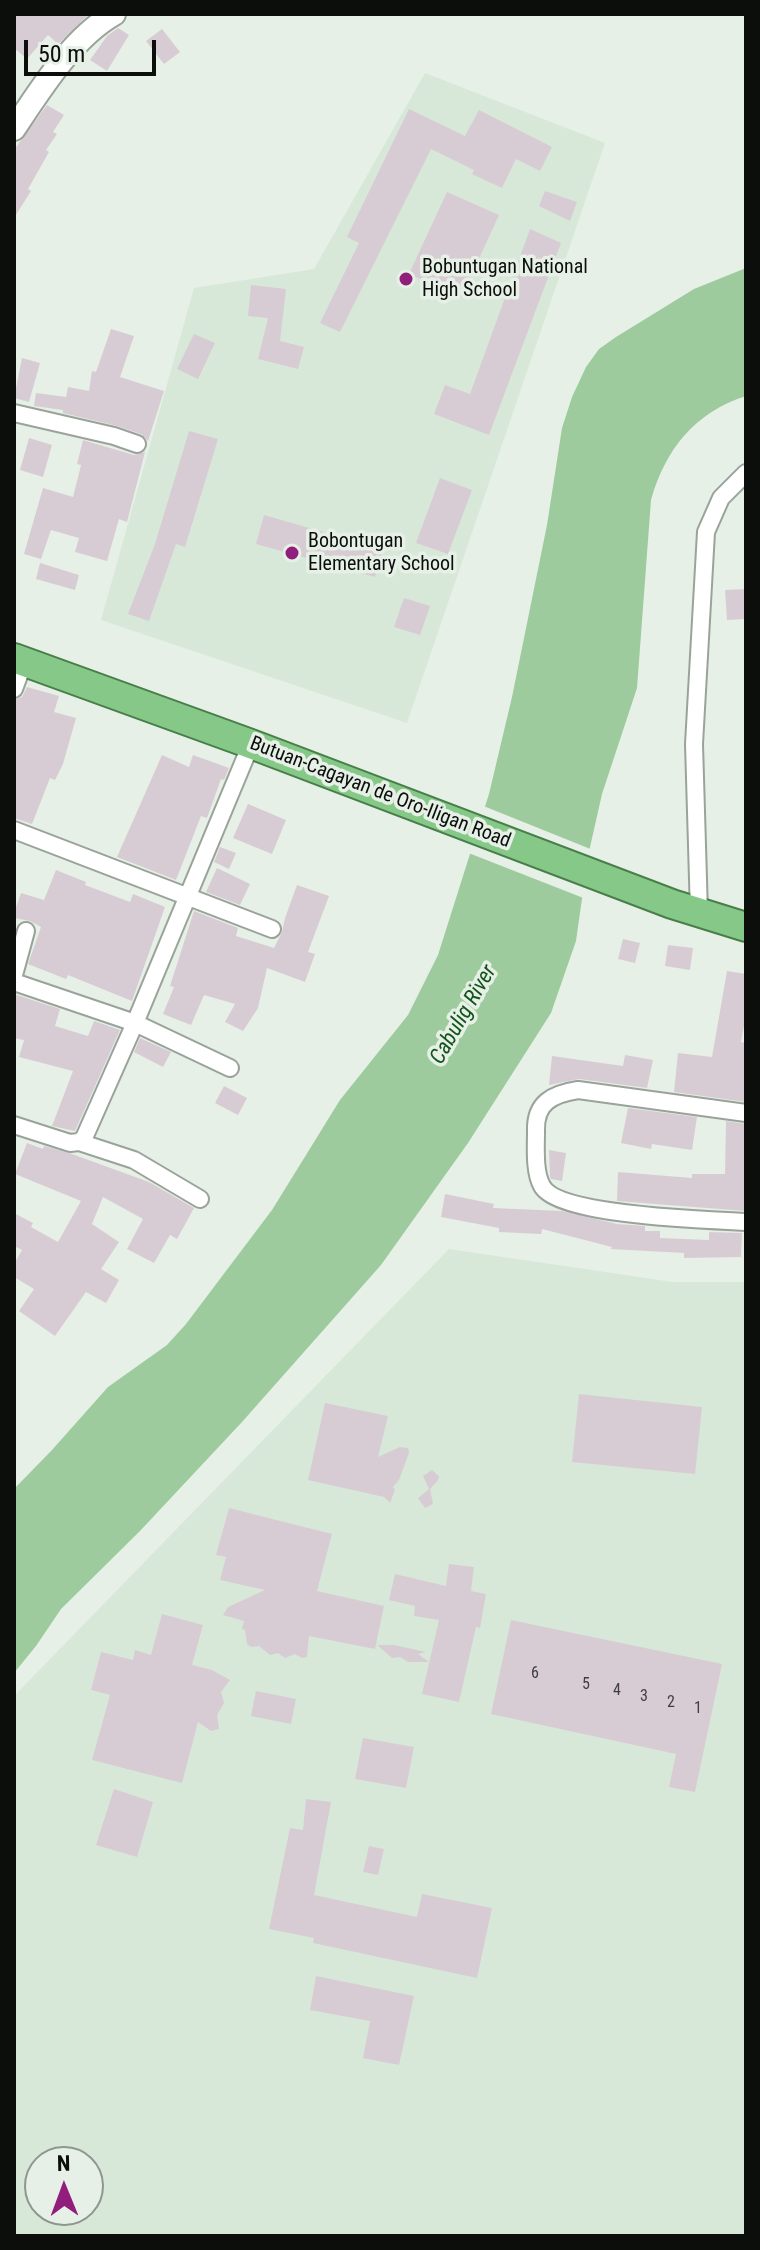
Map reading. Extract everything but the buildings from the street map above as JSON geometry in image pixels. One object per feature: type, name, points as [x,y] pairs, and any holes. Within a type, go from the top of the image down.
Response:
[{"type":"highway","name":"Butuan-Cagayan de Oro-Iligan Road","points":[[19,660],[409,803],[672,904],[746,927]]},
{"type":"street","points":[[14,129],[77,43],[114,14]]},
{"type":"street","points":[[14,413],[137,444]]},
{"type":"street","points":[[699,913],[694,744],[706,532],[721,498],[746,473]]},
{"type":"street","points":[[14,689],[19,660]]},
{"type":"street","points":[[79,1142],[84,1138],[135,1023],[251,744]]},
{"type":"street","points":[[14,830],[272,929]]},
{"type":"street","points":[[14,975],[26,931]]},
{"type":"street","points":[[14,982],[135,1023],[230,1068]]},
{"type":"street","points":[[746,1113],[578,1090],[559,1093],[548,1099],[541,1106],[535,1128],[539,1177],[544,1190],[551,1194],[593,1208],[637,1216],[746,1222]]},
{"type":"street","points":[[14,1125],[134,1160],[200,1199]]},
{"type":"shaded area","points":[[425,73],[605,143],[407,723],[101,620],[194,288],[314,269]]},
{"type":"shaded area","points":[[449,1249],[673,1282],[746,1282],[746,2236],[14,2236],[14,1696]]},
{"type":"water","name":"Cabulig River","points":[[746,268],[746,396],[712,412],[685,435],[665,465],[651,500],[637,688],[602,794],[588,856],[576,941],[551,1013],[468,1143],[381,1265],[242,1422],[140,1531],[61,1609],[14,1673],[14,1489],[108,1387],[167,1345],[186,1324],[272,1210],[340,1100],[408,1015],[438,955],[489,794],[547,525],[562,428],[586,367],[599,349],[616,337],[694,289]]},
{"type":"pier","points":[[481,805],[593,850],[586,899],[466,852]]},
{"type":"place","name":"Bobuntugan National High School","points":[[406,279]]},
{"type":"place","name":"Bobontugan Elementary School","points":[[292,553]]}]
